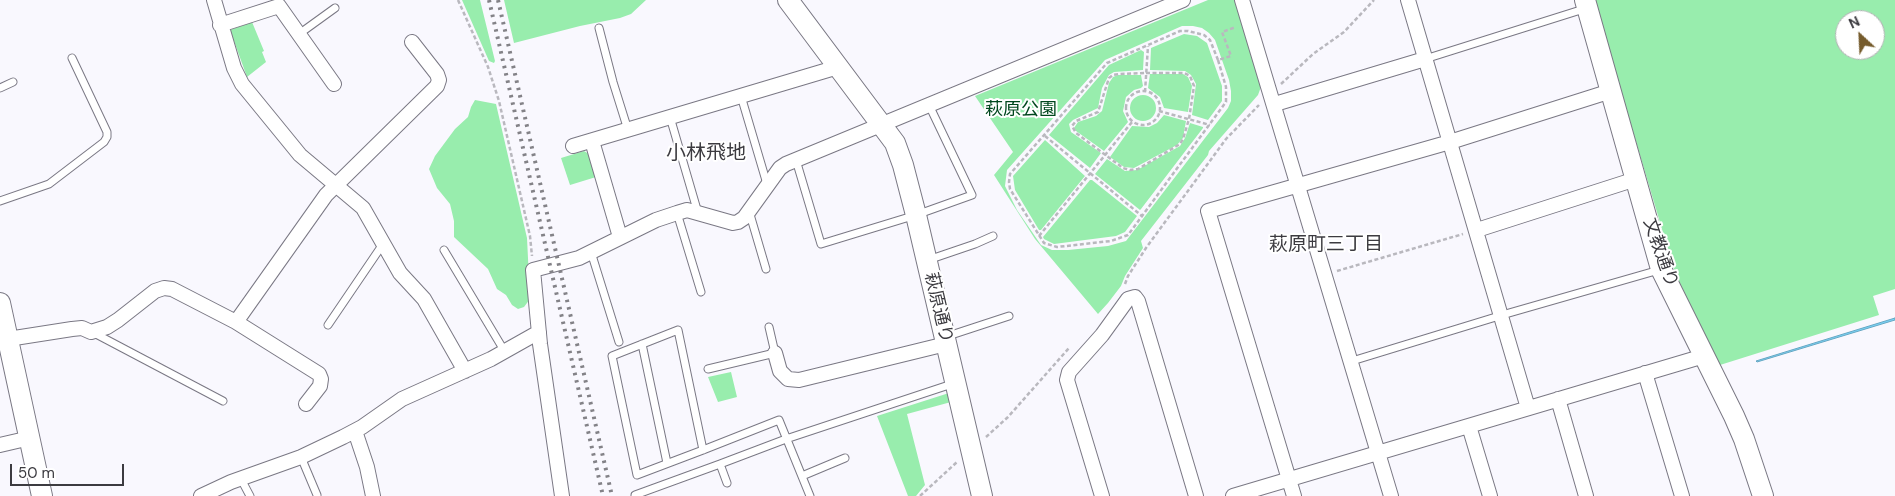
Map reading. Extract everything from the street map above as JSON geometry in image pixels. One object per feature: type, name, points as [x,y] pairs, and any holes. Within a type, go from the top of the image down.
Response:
[{"type":"street","points":[[214,0],[234,68],[242,84],[300,155],[362,208],[400,273],[424,300],[465,372]]},
{"type":"street","points":[[1242,0],[1392,496]]},
{"type":"street","points":[[1408,0],[1528,408]]},
{"type":"street","name":"萩原通り","points":[[791,1],[882,124],[894,143],[903,165],[982,496]]},
{"type":"street","points":[[562,496],[539,332],[533,270],[579,258],[656,220],[687,210],[733,223],[738,222],[744,218],[780,168],[1173,2]]},
{"type":"street","name":"文教通り","points":[[1586,4],[1662,269],[1744,439],[1763,496]]},
{"type":"street","points":[[220,25],[279,6],[334,84]]},
{"type":"street","points":[[236,322],[326,195],[437,86],[439,80],[437,74],[412,42]]},
{"type":"street","points":[[1273,98],[1425,59]]},
{"type":"street","points":[[573,146],[838,67]]},
{"type":"street","points":[[1294,496],[1208,211],[1450,142],[1611,91]]},
{"type":"street","points":[[592,141],[620,237]]},
{"type":"street","points":[[1477,230],[1636,179]]},
{"type":"street","points":[[8,339],[82,328],[91,332],[106,327],[155,291],[164,288],[172,289],[236,322],[319,374],[321,379],[320,386],[306,404]]},
{"type":"street","points":[[1102,496],[1067,380],[1069,372],[1102,335],[1128,299],[1135,297],[1138,301],[1196,496]]},
{"type":"street","points":[[0,303],[42,496]]},
{"type":"street","points":[[201,496],[240,479],[301,457],[355,431],[402,398],[465,372],[539,332]]},
{"type":"street","points":[[775,353],[780,371],[788,379],[799,380],[946,340]]},
{"type":"street","points":[[1233,496],[1704,356]]},
{"type":"street","points":[[1645,373],[1682,496]]},
{"type":"street","points":[[1558,400],[1586,496]]},
{"type":"street","points":[[1469,426],[1490,496]]},
{"type":"street","points":[[355,431],[367,467],[373,496]]},
{"type":"street","points":[[0,445],[30,438]]},
{"type":"lane","points":[[1425,59],[1586,4]]},
{"type":"lane","points":[[299,34],[335,8]]},
{"type":"lane","points":[[599,28],[628,130]]},
{"type":"lane","points":[[0,201],[49,184],[104,142],[107,137],[107,132],[72,58]]},
{"type":"lane","points":[[0,88],[13,82]]},
{"type":"lane","points":[[741,96],[768,185]]},
{"type":"lane","points":[[796,160],[821,244],[916,216],[972,195],[929,105]]},
{"type":"lane","points":[[670,117],[698,212]]},
{"type":"lane","points":[[749,210],[766,270]]},
{"type":"lane","points":[[677,213],[701,292]]},
{"type":"lane","points":[[927,260],[993,236]]},
{"type":"lane","points":[[328,325],[383,244]]},
{"type":"lane","points":[[444,250],[505,352]]},
{"type":"lane","points":[[591,251],[619,342]]},
{"type":"lane","points":[[1352,361],[1662,269]]},
{"type":"lane","points":[[946,340],[1009,316]]},
{"type":"lane","points":[[708,369],[775,353],[769,327]]},
{"type":"lane","points":[[703,450],[678,330],[612,356],[637,474],[703,450],[779,420],[810,496]]},
{"type":"lane","points":[[91,332],[223,401]]},
{"type":"lane","points":[[642,344],[668,463]]},
{"type":"lane","points":[[635,496],[786,438],[955,383]]},
{"type":"lane","points":[[301,457],[317,495]]},
{"type":"lane","points":[[802,476],[845,458]]},
{"type":"lane","points":[[720,464],[727,483]]},
{"type":"lane","points":[[240,479],[250,496]]},
{"type":"path","points":[[458,0],[488,67],[499,101],[530,236],[533,270]]},
{"type":"path","points":[[1122,289],[1146,248],[1226,139],[1273,98],[1313,54],[1344,32],[1374,0]]},
{"type":"path","points":[[1218,60],[1231,56],[1222,32],[1249,22]]},
{"type":"path","points":[[1180,31],[1196,32],[1210,40],[1225,80],[1227,94],[1222,108],[1128,235],[1111,241],[1057,247],[1044,243],[1010,189],[1010,174],[1107,63],[1148,45],[1180,31]]},
{"type":"path","points":[[1145,92],[1148,45]]},
{"type":"path","points":[[1146,72],[1184,73],[1190,76],[1194,86],[1189,119],[1184,139],[1180,144],[1138,168],[1127,169],[1076,133],[1072,126],[1076,121],[1098,112],[1108,78],[1113,75],[1146,72]]},
{"type":"path","points":[[1145,92],[1158,100],[1160,111],[1158,117],[1149,124],[1137,125],[1132,122],[1126,113],[1127,102],[1134,94],[1145,92]]},
{"type":"path","points":[[1160,111],[1210,124]]},
{"type":"path","points":[[1039,236],[1132,122]]},
{"type":"path","points":[[1044,135],[1142,216]]},
{"type":"path","points":[[1325,274],[1477,230]]},
{"type":"path","points":[[920,496],[1008,417],[1075,342]]},
{"type":"green space","points":[[462,0],[480,0],[494,63],[489,61]]},
{"type":"green space","points":[[504,0],[646,0],[631,14],[620,18],[514,43]]},
{"type":"green space","name":"萩原公園","points":[[1208,0],[1237,0],[1262,84],[1258,95],[1209,151],[1208,155],[1141,241],[1143,248],[1125,276],[1121,286],[1098,314],[1035,239],[994,175],[1013,152],[975,96]],"holes":[[[1182,26],[1202,28],[1215,40],[1229,80],[1231,101],[1228,108],[1126,241],[1108,246],[1068,250],[1052,250],[1041,245],[1017,210],[1005,186],[1007,170],[1105,60]]]},
{"type":"green space","points":[[1594,0],[1895,0],[1895,289],[1873,296],[1879,315],[1720,365],[1675,273]]},
{"type":"green space","points":[[252,22],[264,51],[262,52],[266,62],[247,77],[230,30]]},
{"type":"green space","points":[[1184,34],[1197,36],[1207,43],[1222,86],[1222,101],[1208,120],[1192,115],[1196,84],[1191,75],[1185,71],[1150,70],[1151,48]]},
{"type":"green space","name":"萩原公園","points":[[1141,50],[1144,52],[1143,70],[1114,72],[1109,75],[1102,88],[1098,108],[1073,120],[1069,124],[1071,132],[1101,153],[1090,168],[1049,135],[1109,65]]},
{"type":"green space","points":[[1150,74],[1183,74],[1188,77],[1192,86],[1188,112],[1164,108],[1160,97],[1148,88]]},
{"type":"green space","name":"萩原公園","points":[[1118,75],[1141,75],[1143,86],[1134,90],[1126,97],[1123,111],[1128,122],[1104,151],[1074,128],[1078,122],[1096,116],[1102,111],[1109,83],[1113,77]]},
{"type":"green space","points":[[1143,95],[1152,99],[1156,108],[1152,117],[1143,121],[1134,117],[1130,108],[1134,99]]},
{"type":"green space","points":[[475,100],[496,104],[527,238],[530,299],[524,307],[518,309],[512,305],[506,295],[497,289],[488,269],[454,237],[454,221],[450,204],[437,188],[429,169],[435,156],[455,129],[468,117]]},
{"type":"green space","points":[[1164,115],[1186,121],[1183,138],[1177,145],[1134,168],[1124,167],[1110,157],[1132,126],[1149,127],[1157,123]]},
{"type":"green space","points":[[1190,123],[1203,128],[1140,210],[1095,174],[1107,159],[1125,171],[1137,170],[1180,146]]},
{"type":"green space","name":"萩原公園","points":[[1045,140],[1085,176],[1041,230],[1039,230],[1015,190],[1013,176]]},
{"type":"green space","points":[[584,151],[589,154],[596,177],[570,185],[561,158]]},
{"type":"green space","points":[[1090,180],[1137,216],[1125,232],[1116,236],[1054,244],[1044,239],[1043,237]]},
{"type":"green space","points":[[731,372],[737,397],[718,402],[708,377]]},
{"type":"green space","points":[[949,393],[951,402],[907,414],[925,485],[916,496],[908,496],[877,416]]},
{"type":"water","points":[[1895,318],[1895,320],[1756,361]]},
{"type":"railway","points":[[489,0],[603,496]]},
{"type":"railway","points":[[498,0],[612,496]]},
{"type":"district","name":"小林飛地","points":[[706,154]]},
{"type":"district","name":"萩原町三丁目","points":[[1326,245]]}]
